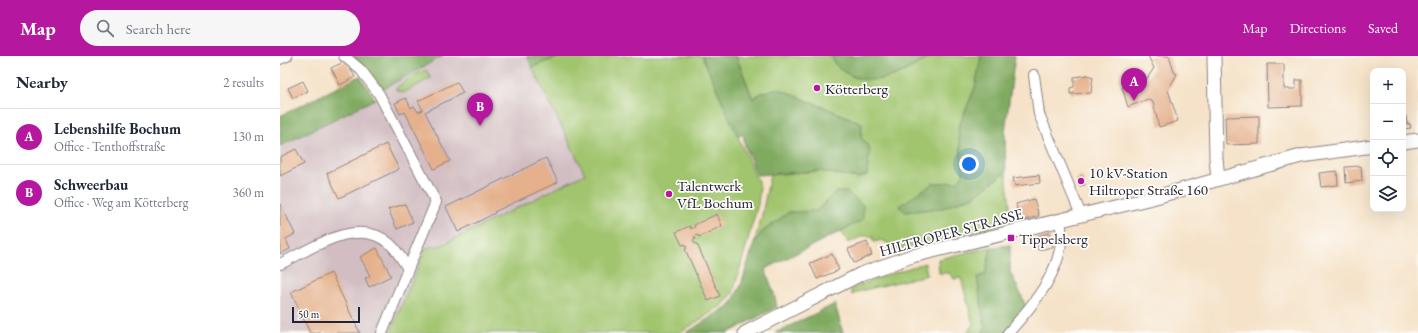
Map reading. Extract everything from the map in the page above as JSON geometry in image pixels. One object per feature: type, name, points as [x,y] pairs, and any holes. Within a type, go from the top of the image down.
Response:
[{"type":"street","points":[[280,59],[287,56]]},
{"type":"street","points":[[344,56],[361,70],[379,94],[436,202],[382,333]]},
{"type":"street","points":[[1214,56],[1216,158],[1218,179]]},
{"type":"street","points":[[1034,75],[1040,114],[1081,215]]},
{"type":"street","points":[[1406,142],[1418,140]]},
{"type":"street","name":"HILTROPER STRASSE","points":[[745,333],[850,279],[888,264],[928,252],[1152,198],[1301,156],[1370,146]]},
{"type":"street","points":[[1008,333],[1025,315],[1054,271],[1061,245],[1062,231],[1060,221]]},
{"type":"street","points":[[280,264],[335,237],[355,232],[374,235],[390,244],[408,269]]},
{"type":"shaded area","points":[[443,56],[527,56],[585,174],[442,245],[426,248],[390,333],[280,333],[280,146],[375,99],[383,89]]},
{"type":"green space","points":[[352,56],[443,56],[383,89]]},
{"type":"green space","points":[[527,56],[561,56],[532,67]]},
{"type":"green space","name":"Talentwerk VfL Bochum","points":[[561,56],[702,56],[760,186],[758,204],[733,293],[724,304],[680,333],[390,333],[426,248],[442,245],[585,174],[532,67]]},
{"type":"green space","points":[[702,56],[736,56],[753,99],[759,94],[777,88],[862,123],[861,137],[870,149],[867,175],[858,178],[818,171],[757,175],[745,146],[743,134],[738,137]]},
{"type":"green space","points":[[736,56],[832,56],[834,63],[844,72],[855,78],[896,76],[933,56],[981,56],[975,88],[958,128],[963,174],[958,182],[933,183],[905,212],[943,208],[974,196],[1006,172],[1012,224],[892,251],[891,245],[882,240],[874,242],[872,236],[863,236],[848,243],[841,230],[863,220],[847,192],[835,192],[817,211],[789,212],[762,232],[754,243],[762,215],[770,175],[818,171],[858,178],[870,149],[861,137],[862,123],[777,88],[759,94],[753,99]]},
{"type":"green space","points":[[832,56],[933,56],[903,72],[881,79],[870,80],[848,74],[840,69],[836,65]]},
{"type":"green space","points":[[981,56],[1015,56],[1005,132],[1006,172],[974,196],[943,208],[905,212],[899,206],[933,183],[958,182],[963,174],[958,128],[975,88]]},
{"type":"green space","points":[[426,70],[431,78],[403,93],[395,89],[412,76]]},
{"type":"green space","points":[[360,76],[375,99],[280,146],[280,116]]},
{"type":"green space","points":[[835,192],[847,192],[863,205],[863,220],[765,269],[774,293],[777,307],[728,333],[686,333],[731,304],[741,285],[754,243],[762,232],[789,212],[817,211]]},
{"type":"green space","points":[[1010,245],[1010,272],[1027,310],[1005,333],[982,333],[985,329],[977,277],[985,275],[991,247]]},
{"type":"green space","points":[[991,247],[985,275],[977,277],[985,329],[982,333],[967,333],[973,324],[961,278],[954,279],[949,273],[939,273],[938,259]]},
{"type":"green space","points":[[925,263],[927,275],[860,291],[852,295],[851,289],[880,277]]},
{"type":"green space","points":[[835,304],[843,333],[775,333]]},
{"type":"building","points":[[1148,56],[1169,56],[1174,72],[1177,74],[1168,90],[1178,121],[1159,127],[1153,102],[1148,99],[1128,107],[1122,87],[1146,80],[1154,68]]},
{"type":"building","points":[[346,61],[355,77],[340,85],[331,68]]},
{"type":"building","points":[[1267,64],[1284,64],[1284,89],[1296,89],[1296,80],[1302,80],[1302,106],[1268,107]]},
{"type":"building","points":[[1088,75],[1093,77],[1091,93],[1070,94],[1070,88],[1074,87],[1074,77]]},
{"type":"building","points":[[303,81],[308,91],[293,98],[288,88]]},
{"type":"building","points":[[457,82],[463,93],[425,112],[450,161],[434,169],[405,112],[400,114],[395,103],[406,98],[411,108],[414,106],[418,112],[423,110],[418,101]]},
{"type":"building","points":[[1259,116],[1259,144],[1226,145],[1225,117]]},
{"type":"building","points":[[1406,116],[1407,124],[1410,124],[1411,128],[1406,129]]},
{"type":"building","points":[[386,144],[399,169],[339,198],[327,173]]},
{"type":"building","points":[[296,149],[304,164],[280,176],[280,157]]},
{"type":"building","points":[[546,158],[558,182],[494,212],[495,213],[458,232],[446,207]]},
{"type":"building","points":[[1361,166],[1362,181],[1346,183],[1345,167]]},
{"type":"building","points":[[1337,171],[1338,185],[1321,187],[1319,173]]},
{"type":"building","points":[[1039,175],[1040,183],[1015,186],[1013,178]]},
{"type":"building","name":"10 kV-Station Hiltroper Straße 160","points":[[1082,176],[1085,185],[1080,186],[1078,177]]},
{"type":"building","points":[[1034,199],[1039,216],[1020,221],[1016,204]]},
{"type":"building","points":[[280,203],[295,234],[286,239],[290,249],[280,254]]},
{"type":"building","points":[[405,204],[413,222],[397,229],[388,209]]},
{"type":"building","points":[[717,214],[722,226],[699,237],[698,235],[694,237],[696,239],[693,240],[695,244],[697,244],[720,296],[708,301],[685,249],[687,248],[685,244],[682,245],[676,232],[690,226],[691,229],[695,227],[694,225]]},
{"type":"building","points":[[1049,233],[1053,247],[1038,250],[1035,237]]},
{"type":"building","points":[[867,242],[872,255],[854,263],[848,249]]},
{"type":"building","points":[[377,248],[391,276],[369,287],[365,278],[370,276],[360,257]]},
{"type":"building","points":[[832,254],[839,270],[817,279],[810,263]]},
{"type":"building","points":[[331,273],[360,333],[310,333],[291,292]]},
{"type":"place","name":"Kötterberg","points":[[817,88]]},
{"type":"place","name":"Lebenshilfe Bochum","points":[[1134,101]]},
{"type":"place","name":"Schweerbau","points":[[480,126]]},
{"type":"place","name":"10 kV-Station Hiltroper Straße 160","points":[[1081,181]]},
{"type":"place","name":"Talentwerk VfL Bochum","points":[[669,194]]},
{"type":"place","name":"Tippelsberg","points":[[1011,238]]}]
